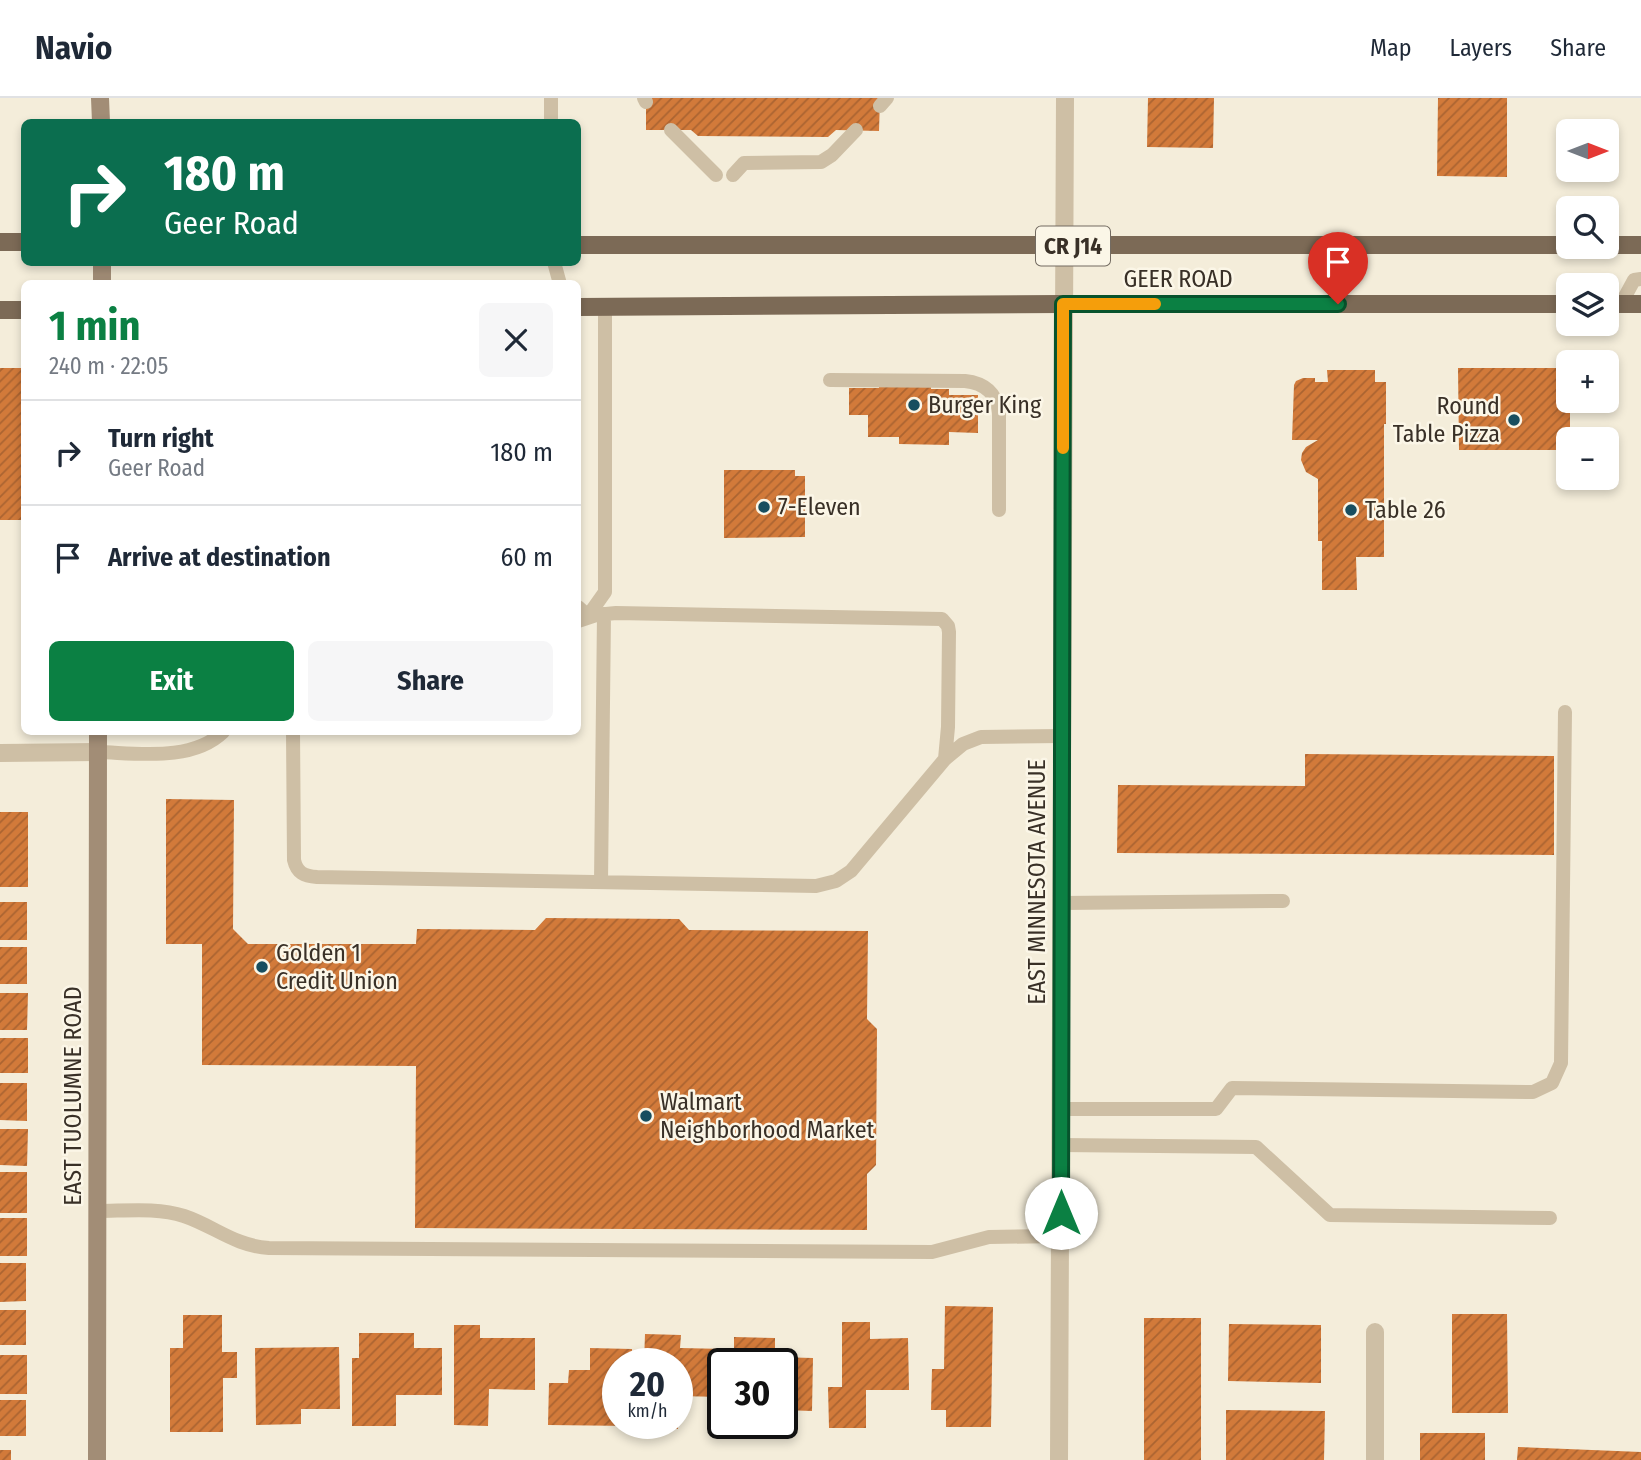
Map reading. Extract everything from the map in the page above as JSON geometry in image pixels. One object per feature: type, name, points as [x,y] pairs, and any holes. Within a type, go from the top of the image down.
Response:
[{"type":"main road","points":[[0,243],[21,242]]},
{"type":"main road","name":"GEER ROAD","points":[[581,245],[1556,245]]},
{"type":"main road","points":[[1619,245],[1641,245]]},
{"type":"main road","name":"GEER ROAD","points":[[581,307],[1556,304]]},
{"type":"main road","points":[[1619,304],[1641,304]]},
{"type":"main road","points":[[0,310],[21,310]]},
{"type":"street","points":[[100,98],[101,119]]},
{"type":"street","name":"EAST MINNESOTA AVENUE","points":[[1059,1460],[1065,98]]},
{"type":"street","name":"EAST TUOLUMNE ROAD","points":[[96,1460],[98,735]]},
{"type":"street","points":[[0,753],[97,752]]},
{"type":"street","points":[[1375,1332],[1375,1460]]},
{"type":"lane","points":[[551,98],[551,119]]},
{"type":"lane","points":[[671,130],[716,175]]},
{"type":"lane","points":[[733,175],[744,163],[821,162],[832,155],[856,130]]},
{"type":"lane","points":[[1619,298],[1634,280],[1641,279]]},
{"type":"lane","points":[[581,615],[605,592],[605,307]]},
{"type":"lane","points":[[830,380],[965,381],[976,382],[987,388],[997,401],[999,413],[999,510]]},
{"type":"lane","points":[[581,615],[645,613],[942,620],[948,626],[949,632],[945,759]]},
{"type":"lane","points":[[601,882],[604,614]]},
{"type":"lane","points":[[1061,1109],[1216,1109],[1232,1088],[1533,1092],[1552,1083],[1562,1063],[1565,712]]},
{"type":"lane","points":[[97,752],[179,752],[200,747],[220,735]]},
{"type":"lane","points":[[293,735],[294,860],[297,869],[304,875],[816,886],[841,878],[855,866],[945,759],[964,744],[981,737],[1062,736]]},
{"type":"lane","points":[[1062,903],[1283,901]]},
{"type":"lane","points":[[1061,1145],[1256,1147],[1330,1215],[1550,1218]]},
{"type":"lane","points":[[97,1211],[168,1212],[190,1218],[236,1241],[269,1248],[932,1252],[989,1237],[1061,1236]]},
{"type":"building","points":[[646,98],[880,98],[879,131],[836,130],[828,137],[698,136],[691,130],[646,130]]},
{"type":"building","points":[[1148,98],[1214,98],[1213,148],[1147,147]]},
{"type":"building","points":[[1438,98],[1507,98],[1507,177],[1437,176]]},
{"type":"building","points":[[0,368],[21,368],[21,520],[0,520]]},
{"type":"building","name":"Round Table Pizza","points":[[1458,368],[1556,368],[1556,413],[1570,413],[1570,427],[1556,427],[1556,450],[1459,450]]},
{"type":"building","name":"Table 26","points":[[1327,370],[1375,370],[1375,382],[1386,382],[1384,557],[1356,557],[1357,590],[1322,590],[1322,541],[1318,541],[1318,479],[1306,472],[1301,460],[1306,447],[1318,440],[1292,440],[1296,381],[1315,378],[1315,382],[1328,382]]},
{"type":"building","name":"Burger King","points":[[879,384],[931,384],[931,389],[949,389],[949,395],[978,395],[978,433],[949,432],[949,445],[899,444],[899,437],[868,437],[868,415],[849,415],[849,388],[879,388]]},
{"type":"building","name":"7-Eleven","points":[[724,470],[795,470],[795,476],[805,476],[805,537],[724,538]]},
{"type":"building","points":[[1305,754],[1554,756],[1554,855],[1117,853],[1118,785],[1305,786]]},
{"type":"building","name":"Walmart Neighborhood Market","points":[[166,799],[234,800],[233,929],[248,944],[416,944],[417,929],[535,930],[546,918],[679,919],[689,930],[868,931],[867,1019],[877,1029],[876,1165],[867,1174],[867,1230],[415,1228],[416,1066],[202,1065],[202,944],[166,944]]},
{"type":"building","points":[[0,812],[28,812],[28,887],[0,887]]},
{"type":"building","points":[[0,902],[27,902],[27,940],[0,940]]},
{"type":"building","points":[[0,947],[27,947],[27,984],[0,984]]},
{"type":"building","points":[[0,993],[28,993],[27,1030],[0,1030]]},
{"type":"building","points":[[0,1038],[28,1038],[28,1073],[0,1073]]},
{"type":"building","points":[[0,1083],[27,1083],[27,1121],[0,1120]]},
{"type":"building","points":[[0,1129],[28,1129],[27,1166],[0,1165]]},
{"type":"building","points":[[0,1172],[27,1172],[27,1213],[0,1213]]},
{"type":"building","points":[[0,1218],[27,1218],[27,1256],[0,1256]]},
{"type":"building","points":[[0,1263],[26,1263],[26,1301],[0,1302]]},
{"type":"building","points":[[945,1306],[993,1307],[991,1427],[946,1427],[946,1410],[931,1410],[932,1369],[944,1369]]},
{"type":"building","points":[[0,1310],[26,1310],[26,1345],[0,1345]]},
{"type":"building","points":[[1452,1314],[1507,1314],[1508,1413],[1452,1413]]},
{"type":"building","points":[[183,1315],[222,1315],[222,1352],[237,1352],[237,1378],[223,1378],[223,1432],[170,1432],[170,1348],[183,1348]]},
{"type":"building","points":[[1144,1318],[1201,1318],[1201,1460],[1144,1460]]},
{"type":"building","points":[[842,1322],[870,1322],[870,1339],[908,1338],[909,1390],[866,1390],[866,1428],[829,1428],[828,1387],[842,1387]]},
{"type":"building","points":[[1229,1324],[1321,1325],[1321,1383],[1228,1381]]},
{"type":"building","points":[[454,1325],[480,1325],[480,1338],[535,1338],[535,1390],[489,1389],[488,1426],[454,1425]]},
{"type":"building","points":[[359,1333],[414,1333],[414,1348],[442,1348],[442,1395],[396,1395],[396,1426],[352,1426],[352,1358],[359,1358]]},
{"type":"building","points":[[645,1334],[681,1335],[680,1348],[645,1348]]},
{"type":"building","points":[[734,1337],[775,1338],[775,1348],[734,1348]]},
{"type":"building","points":[[339,1347],[340,1409],[301,1409],[301,1424],[256,1425],[255,1348]]},
{"type":"building","points":[[590,1348],[602,1348],[602,1426],[548,1425],[549,1383],[568,1383],[569,1370],[590,1370]]},
{"type":"building","points":[[693,1348],[707,1349],[707,1397],[693,1396]]},
{"type":"building","points":[[0,1355],[27,1355],[27,1394],[0,1394]]},
{"type":"building","points":[[798,1358],[813,1358],[812,1411],[798,1411]]},
{"type":"building","points":[[0,1400],[26,1400],[26,1436],[0,1436]]},
{"type":"building","points":[[1226,1410],[1325,1411],[1324,1460],[1226,1460]]},
{"type":"building","points":[[1420,1433],[1485,1433],[1485,1460],[1420,1460]]},
{"type":"building","points":[[1518,1447],[1641,1452],[1641,1460],[1517,1460]]},
{"type":"building","points":[[0,1450],[11,1450],[11,1460],[0,1460]]},
{"type":"slow traffic","points":[[1063,448],[1063,304],[1155,304]]},
{"type":"place","name":"Burger King","points":[[914,405]]},
{"type":"place","name":"Round Table Pizza","points":[[1514,420]]},
{"type":"place","name":"7-Eleven","points":[[764,507]]},
{"type":"place","name":"Table 26","points":[[1351,510]]},
{"type":"place","name":"Golden 1 Credit Union","points":[[262,967]]},
{"type":"place","name":"Walmart Neighborhood Market","points":[[646,1116]]},
{"type":"route","points":[[1061,1213],[1063,304],[1338,304]]}]
